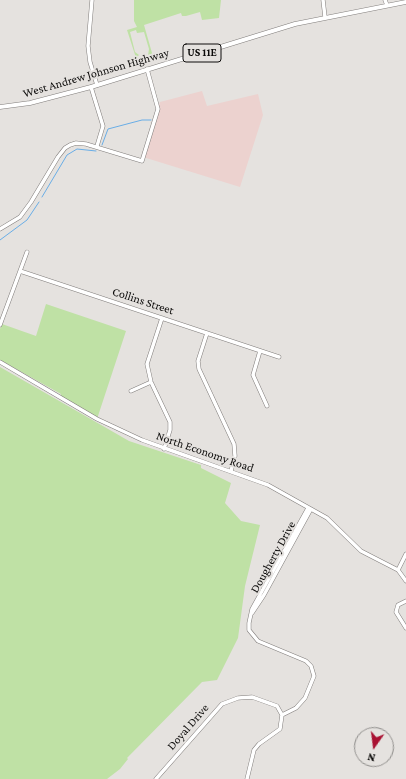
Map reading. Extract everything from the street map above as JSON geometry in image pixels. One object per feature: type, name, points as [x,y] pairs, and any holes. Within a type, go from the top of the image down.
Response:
[{"type":"main road","name":"West Andrew Johnson Highway","points":[[0,108],[30,104],[91,87],[325,17],[386,2],[406,2]]},
{"type":"street","points":[[92,0],[88,46],[90,62],[97,85]]},
{"type":"street","points":[[323,0],[325,17]]},
{"type":"street","points":[[0,229],[20,217],[65,148],[76,143],[97,146],[142,161],[158,109],[147,69]]},
{"type":"street","points":[[91,87],[103,126],[97,146]]},
{"type":"street","points":[[0,325],[27,252]]},
{"type":"street","name":"Collins Street","points":[[20,271],[279,357]]},
{"type":"street","points":[[162,318],[147,364],[151,382],[170,422],[170,430],[164,449]]},
{"type":"street","points":[[207,333],[198,362],[199,369],[234,444],[235,456],[231,471]]},
{"type":"street","points":[[260,351],[253,375],[267,406]]},
{"type":"street","name":"North Economy Road","points":[[0,362],[97,419],[164,449],[268,485],[327,518],[361,551],[398,570]]},
{"type":"street","points":[[131,391],[151,382]]},
{"type":"street","name":"Dougherty Drive","points":[[282,715],[296,708],[305,698],[314,676],[311,666],[306,661],[258,641],[249,630],[251,614],[262,599],[310,509]]},
{"type":"street","points":[[406,554],[398,570],[406,581]]},
{"type":"street","points":[[406,601],[398,605],[396,612],[406,628]]},
{"type":"street","name":"Doyal Drive","points":[[156,779],[222,704],[238,698],[252,696],[277,706],[282,715]]},
{"type":"street","points":[[247,779],[254,750],[258,744],[280,729],[282,715]]},
{"type":"shaded area","points":[[202,91],[207,106],[258,94],[263,115],[240,187],[143,157],[160,102]]},
{"type":"green space","points":[[134,0],[221,0],[219,18],[202,20],[200,12],[186,16],[182,16],[181,13],[144,25],[154,60],[147,62],[149,49],[144,32],[137,33],[136,30],[130,32],[135,52],[139,55],[137,57],[138,62],[141,60],[142,63],[138,64],[127,30],[137,27],[134,21]]},
{"type":"green space","points":[[46,304],[126,331],[97,419],[60,397],[61,394],[0,360],[0,329],[2,324],[36,336]]},
{"type":"green space","points":[[0,367],[129,441],[201,465],[201,468],[231,483],[225,503],[241,521],[260,525],[245,586],[238,638],[217,680],[202,682],[127,758],[128,759],[120,769],[107,779],[0,779]]},
{"type":"waterway","points":[[102,145],[108,129],[142,120],[151,120]]},
{"type":"waterway","points":[[42,197],[67,155],[77,149],[96,151]]},
{"type":"waterway","points":[[0,240],[27,220],[39,202]]}]
